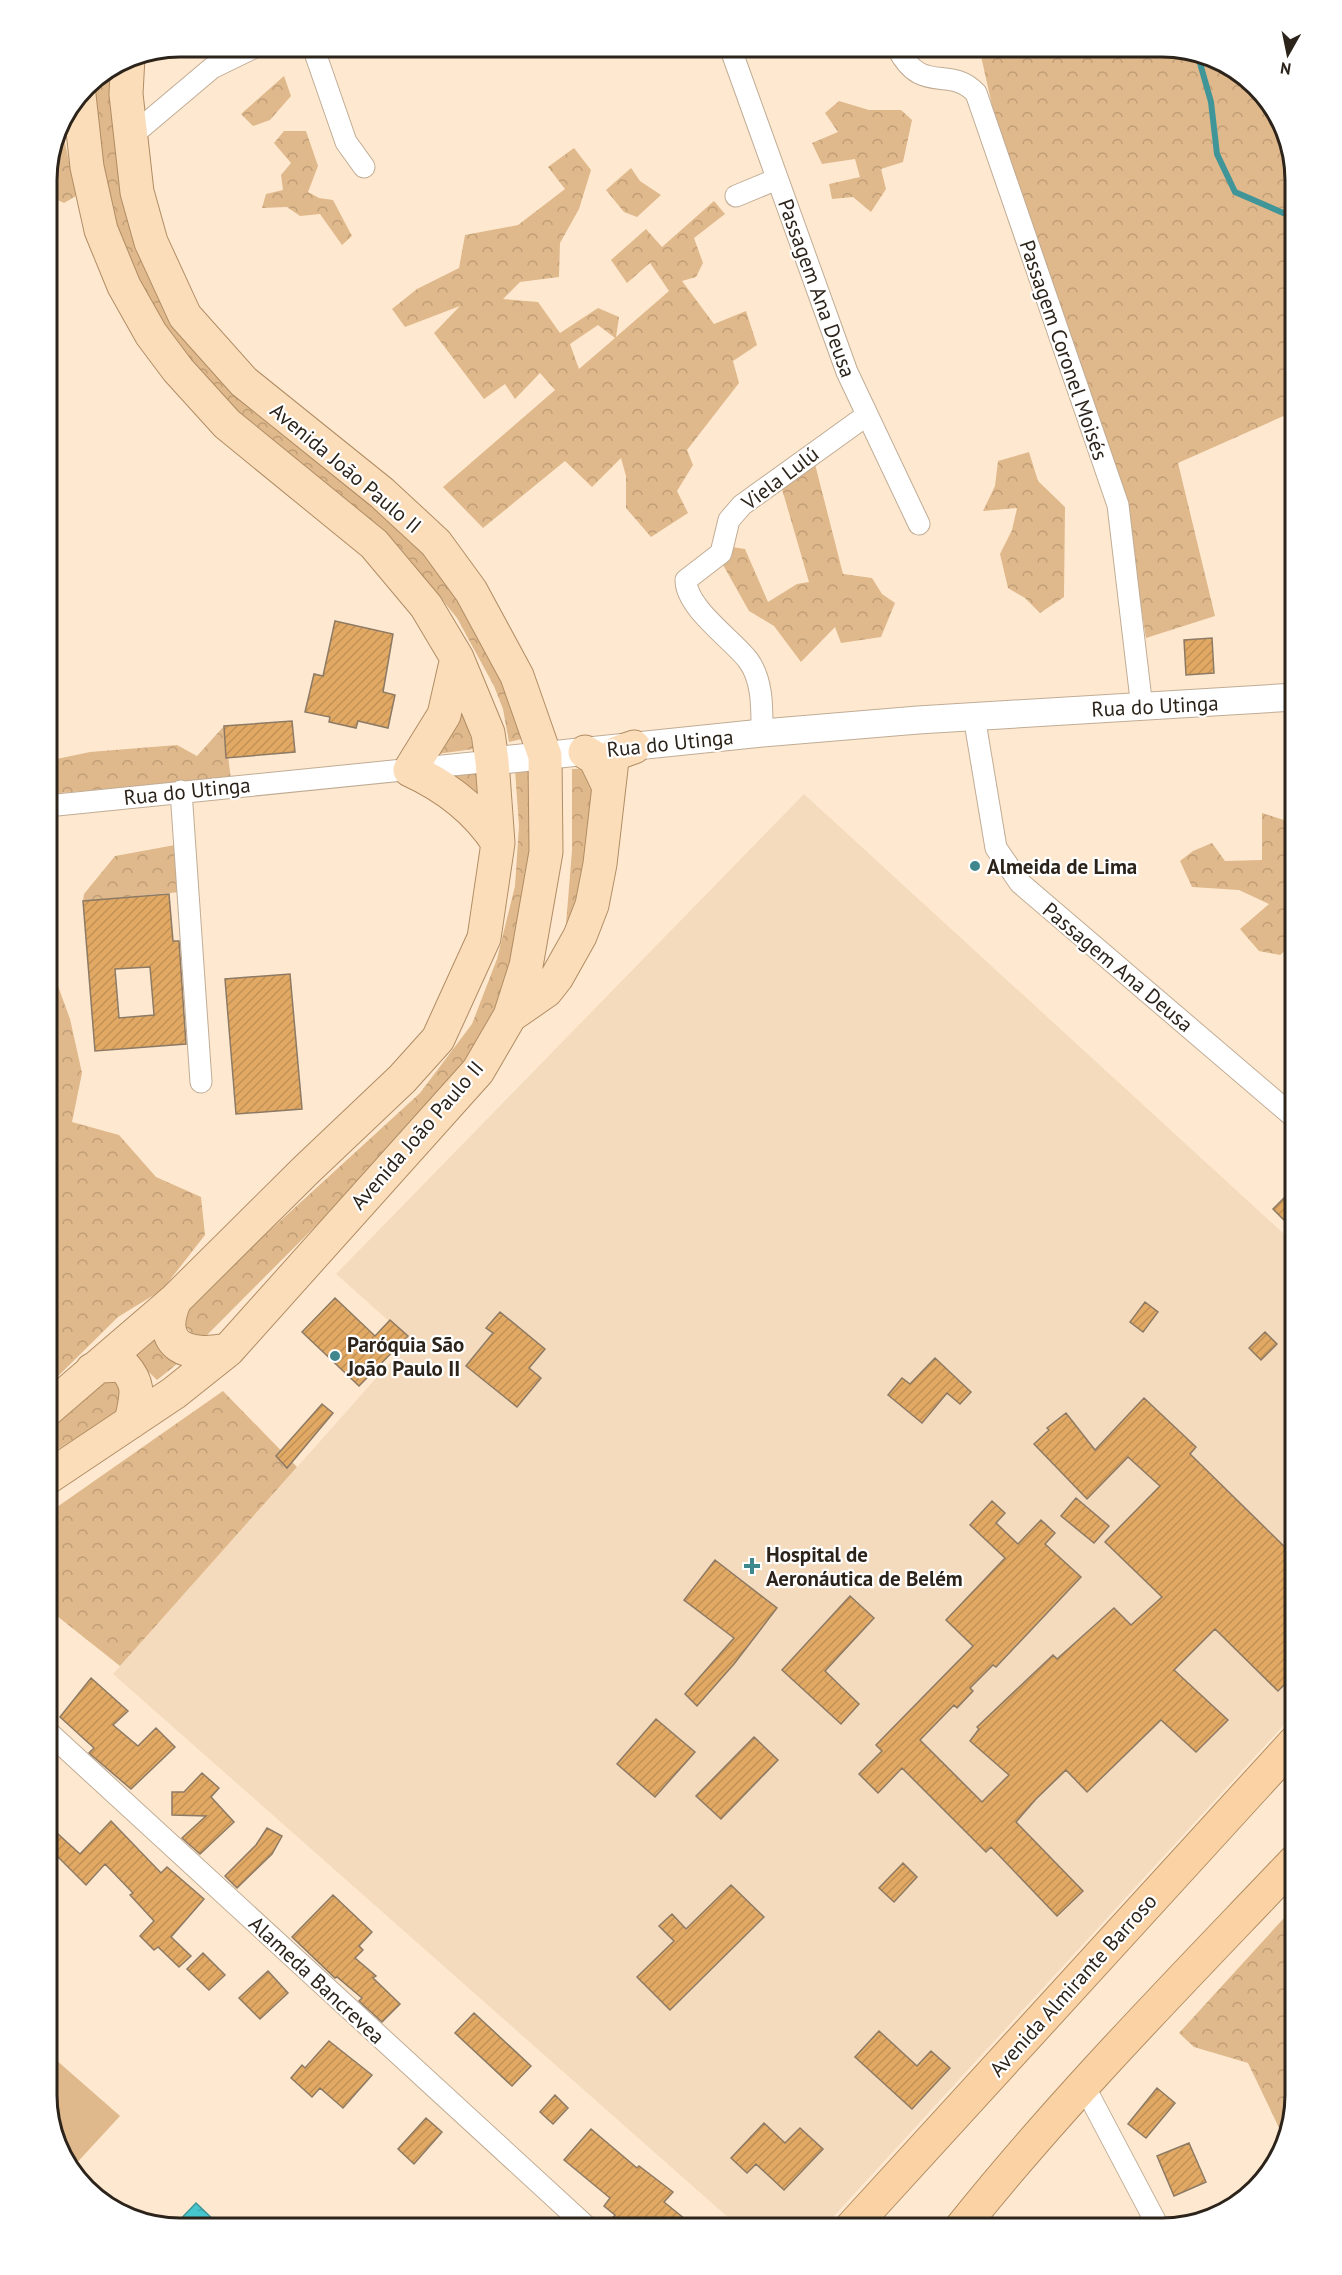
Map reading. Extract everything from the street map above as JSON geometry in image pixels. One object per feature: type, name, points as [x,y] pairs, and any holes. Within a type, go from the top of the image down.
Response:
[{"type":"highway","name":"Avenida Almirante Barroso","points":[[860,2218],[1285,1754]]},
{"type":"highway","points":[[969,2218],[1016,2160],[1083,2084],[1285,1873]]},
{"type":"main road","name":"Avenida João Paulo II","points":[[57,1471],[174,1393],[228,1350],[470,1080],[510,1016],[526,966],[546,852],[546,756],[517,676],[497,635],[471,591],[436,543],[382,492],[244,382],[185,316],[151,242],[138,192],[129,138],[126,94],[127,69]]},
{"type":"main road","name":"Avenida João Paulo II","points":[[57,1401],[175,1300],[394,1086],[438,1039],[484,938],[498,843],[492,761],[481,712],[458,658],[426,606],[374,544],[227,424],[178,370],[151,334],[124,286],[101,230],[87,167],[80,108]]},
{"type":"main road","points":[[458,658],[444,715],[410,770],[448,790],[479,818],[498,843]]},
{"type":"main road","points":[[510,1016],[546,991],[560,974],[580,936],[592,905],[600,864],[607,783],[612,760],[617,753],[634,747]]},
{"type":"main road","points":[[585,752],[596,758],[607,783]]},
{"type":"main road","points":[[175,1300],[169,1315],[169,1334],[176,1343],[189,1351],[205,1354],[228,1350]]},
{"type":"main road","points":[[92,1370],[123,1365],[133,1376],[137,1394],[130,1422]]},
{"type":"street","points":[[129,138],[212,68],[234,57]]},
{"type":"street","points":[[318,57],[346,142],[364,167]]},
{"type":"street","name":"Passagem Ana Deusa","points":[[734,57],[827,322],[867,415],[919,525]]},
{"type":"street","name":"Passagem Coronel Moisés","points":[[902,57],[907,66],[916,73],[961,82],[976,93],[1118,505],[1142,708]]},
{"type":"street","points":[[736,196],[777,179]]},
{"type":"street","name":"Viela Lulú","points":[[762,732],[760,690],[748,660],[709,620],[689,592],[686,580],[721,553],[729,520],[741,505],[867,415]]},
{"type":"street","name":"Rua do Utinga","points":[[57,805],[762,732],[974,716],[1142,708],[1285,698]]},
{"type":"street","name":"Passagem Ana Deusa","points":[[974,716],[996,848],[1020,883],[1285,1109]]},
{"type":"street","points":[[181,791],[201,1082]]},
{"type":"street","name":"Alameda Bancrevea","points":[[57,1741],[577,2218]]},
{"type":"street","points":[[1083,2084],[1153,2218]]},
{"type":"shaded area","name":"Hospital de Aeronáutica de Belém","points":[[804,794],[1285,1235],[1285,1724],[832,2218],[729,2218],[113,1674],[410,1340],[336,1274]]},
{"type":"green space","points":[[981,57],[1170,57],[1186,59],[1217,70],[1243,87],[1255,99],[1272,125],[1283,156],[1285,172],[1285,415],[1178,463],[1215,616],[1146,638],[1124,498],[1002,150]]},
{"type":"green space","points":[[117,75],[148,264],[344,473],[459,586],[530,737],[509,742],[503,709],[494,686],[457,618],[401,549],[347,500],[247,421],[179,354],[126,267],[94,131],[93,93]]},
{"type":"green space","points":[[284,76],[291,96],[270,120],[253,126],[241,114]]},
{"type":"green space","points":[[839,101],[869,110],[901,110],[912,120],[903,162],[881,169],[886,189],[871,212],[853,197],[832,199],[829,184],[860,177],[855,159],[822,164],[812,143],[838,132],[825,113]]},
{"type":"green space","points":[[284,131],[306,131],[318,166],[308,192],[319,198],[333,200],[352,236],[342,245],[320,214],[300,216],[287,207],[262,208],[266,194],[283,190],[281,175],[291,163],[274,143]]},
{"type":"green space","points":[[64,139],[76,196],[64,203],[57,200],[57,172]]},
{"type":"green space","points":[[574,148],[591,170],[579,209],[560,243],[559,277],[520,282],[503,299],[538,302],[560,333],[598,308],[619,317],[616,337],[669,291],[650,263],[627,283],[611,260],[646,229],[662,247],[714,201],[725,214],[694,238],[703,263],[696,277],[682,281],[714,324],[746,311],[757,345],[733,361],[739,383],[687,450],[693,465],[677,491],[688,513],[651,537],[626,508],[626,476],[621,458],[592,487],[565,461],[483,528],[443,487],[555,390],[540,373],[515,399],[505,384],[484,399],[434,333],[460,306],[405,327],[392,309],[417,289],[459,268],[465,235],[518,225],[565,189],[548,167]],"holes":[[[598,325],[615,338],[579,369],[570,344]]]},
{"type":"green space","points":[[631,168],[640,181],[661,195],[637,217],[624,212],[606,190]]},
{"type":"green space","points":[[1029,452],[1038,481],[1065,507],[1064,597],[1040,613],[1025,598],[1008,588],[1000,554],[1012,530],[1017,508],[983,511],[995,486],[998,461]]},
{"type":"green space","points":[[815,464],[843,574],[872,578],[882,594],[895,603],[881,637],[841,643],[835,627],[801,662],[774,626],[749,611],[722,563],[732,547],[745,549],[768,602],[797,584],[809,582],[782,489]]},
{"type":"green space","points":[[460,699],[474,749],[437,754],[453,728]]},
{"type":"green space","points":[[224,726],[231,779],[57,793],[57,759],[90,752],[177,745],[197,756]]},
{"type":"green space","points":[[541,768],[515,976],[450,1091],[205,1337],[192,1333],[181,1323],[182,1311],[420,1093],[472,1024],[497,959],[515,886],[519,826],[515,770]]},
{"type":"green space","points":[[596,768],[595,858],[557,977],[566,924],[572,851],[572,769]]},
{"type":"green space","points":[[477,771],[481,800],[444,774]]},
{"type":"green space","points":[[1262,813],[1285,820],[1285,951],[1280,955],[1259,951],[1240,929],[1269,904],[1239,890],[1192,887],[1180,861],[1193,851],[1212,843],[1225,861],[1262,860]]},
{"type":"green space","points":[[175,845],[180,892],[83,901],[84,894],[115,856]]},
{"type":"green space","points":[[57,983],[70,1019],[82,1073],[72,1122],[119,1135],[156,1177],[201,1197],[205,1235],[162,1290],[118,1317],[57,1377]]},
{"type":"green space","points":[[155,1330],[182,1360],[157,1380],[130,1354]]},
{"type":"green space","points":[[108,1378],[124,1378],[129,1405],[57,1450],[57,1421]]},
{"type":"green space","points":[[223,1391],[297,1467],[120,1666],[57,1616],[57,1507]]},
{"type":"green space","points":[[1285,1917],[1285,2095],[1280,2130],[1248,2063],[1194,2047],[1179,2033]]},
{"type":"green space","points":[[57,2061],[120,2116],[77,2162],[70,2150],[59,2119]]},
{"type":"water","points":[[196,2203],[212,2218],[182,2218]]},
{"type":"building","points":[[335,621],[393,634],[383,692],[395,695],[388,728],[358,721],[356,728],[329,722],[330,717],[305,712],[314,674],[323,676]]},
{"type":"building","points":[[1212,638],[1214,673],[1186,675],[1184,640]]},
{"type":"building","points":[[292,721],[295,752],[226,758],[224,726]]},
{"type":"building","points":[[169,894],[173,941],[179,941],[186,1044],[95,1051],[83,901]],"holes":[[[150,967],[154,1015],[119,1018],[115,969]]]},
{"type":"building","points":[[290,974],[302,1109],[236,1114],[225,979]]},
{"type":"building","points":[[1285,1197],[1285,1221],[1273,1209]]},
{"type":"building","points":[[335,1298],[375,1336],[390,1320],[408,1336],[359,1386],[302,1332]]},
{"type":"building","points":[[1145,1302],[1158,1312],[1143,1332],[1130,1322]]},
{"type":"building","points":[[500,1312],[545,1349],[529,1368],[541,1378],[517,1407],[466,1366],[493,1333],[486,1328]]},
{"type":"building","points":[[1265,1332],[1277,1344],[1261,1360],[1249,1348]]},
{"type":"building","points":[[935,1358],[971,1392],[960,1404],[947,1393],[922,1423],[888,1395],[902,1378],[910,1384]]},
{"type":"building","points":[[1144,1398],[1196,1447],[1190,1454],[1285,1547],[1285,1684],[1278,1691],[1215,1629],[1174,1670],[1228,1720],[1196,1752],[1161,1720],[1087,1792],[1066,1770],[1036,1799],[1016,1822],[1083,1891],[1057,1916],[991,1847],[986,1852],[902,1768],[878,1793],[859,1774],[882,1751],[876,1745],[973,1646],[946,1620],[1005,1558],[970,1525],[992,1501],[1005,1513],[996,1523],[1018,1544],[1041,1520],[1055,1533],[1045,1544],[1081,1577],[996,1667],[993,1665],[970,1688],[973,1691],[957,1708],[954,1705],[920,1740],[982,1802],[1009,1775],[970,1741],[979,1729],[977,1727],[1053,1655],[1057,1659],[1114,1608],[1131,1625],[1162,1597],[1105,1542],[1160,1486],[1128,1457],[1087,1499],[1034,1444],[1049,1430],[1047,1428],[1066,1413],[1095,1450]]},
{"type":"building","points":[[322,1404],[333,1413],[287,1468],[276,1456]]},
{"type":"building","points":[[1076,1498],[1109,1526],[1094,1543],[1061,1516]]},
{"type":"building","points":[[715,1560],[777,1608],[734,1664],[697,1706],[685,1694],[734,1638],[684,1600]]},
{"type":"building","points":[[850,1596],[874,1618],[825,1671],[859,1704],[841,1724],[782,1670]]},
{"type":"building","points":[[91,1678],[128,1711],[113,1725],[138,1746],[156,1728],[175,1747],[131,1789],[89,1753],[94,1748],[60,1717]]},
{"type":"building","points":[[656,1719],[695,1752],[655,1797],[617,1764]]},
{"type":"building","points":[[754,1737],[778,1760],[721,1819],[696,1796]]},
{"type":"building","points":[[202,1773],[219,1788],[211,1797],[234,1822],[200,1854],[182,1838],[206,1816],[172,1815],[172,1792],[184,1792]]},
{"type":"building","points":[[111,1821],[161,1873],[167,1867],[204,1899],[171,1937],[191,1956],[179,1967],[158,1947],[154,1950],[140,1936],[154,1921],[130,1895],[133,1893],[105,1864],[86,1885],[57,1856],[57,1833],[80,1854]]},
{"type":"building","points":[[267,1828],[282,1836],[272,1854],[237,1888],[225,1876],[256,1845]]},
{"type":"building","points":[[903,1863],[917,1877],[894,1902],[879,1888]]},
{"type":"building","points":[[731,1885],[764,1917],[670,2010],[637,1977],[674,1941],[659,1926],[672,1914],[686,1929]]},
{"type":"building","points":[[333,1895],[372,1932],[359,1946],[363,1950],[355,1958],[376,1976],[373,1978],[400,2004],[382,2022],[359,2001],[362,1998],[337,1977],[335,1978],[292,1937]]},
{"type":"building","points":[[203,1953],[225,1975],[209,1990],[187,1969]]},
{"type":"building","points":[[268,1971],[288,1993],[260,2019],[239,1998]]},
{"type":"building","points":[[474,2013],[531,2066],[512,2086],[455,2033]]},
{"type":"building","points":[[879,2031],[917,2066],[931,2051],[950,2068],[912,2109],[855,2057]]},
{"type":"building","points":[[329,2041],[372,2075],[343,2108],[320,2088],[312,2097],[291,2078],[302,2065],[305,2068]]},
{"type":"building","points":[[1157,2088],[1175,2103],[1146,2138],[1128,2124]]},
{"type":"building","points":[[555,2095],[568,2108],[553,2124],[540,2112]]},
{"type":"building","points":[[426,2118],[442,2132],[414,2164],[398,2149]]},
{"type":"building","points":[[764,2123],[785,2143],[800,2128],[823,2149],[784,2190],[756,2164],[747,2173],[731,2158]]},
{"type":"building","points":[[591,2129],[637,2168],[639,2166],[673,2192],[664,2202],[684,2218],[612,2218],[615,2215],[604,2206],[610,2198],[564,2160]]},
{"type":"building","points":[[1189,2143],[1206,2182],[1174,2196],[1157,2156]]},
{"type":"waterway","points":[[1200,63],[1211,102],[1217,154],[1235,192],[1285,214]]},
{"type":"place","name":"Almeida de Lima","points":[[975,866]]},
{"type":"place","name":"Paróquia São João Paulo II","points":[[335,1356]]},
{"type":"place","name":"Hospital de Aeronáutica de Belém","points":[[752,1566]]}]
